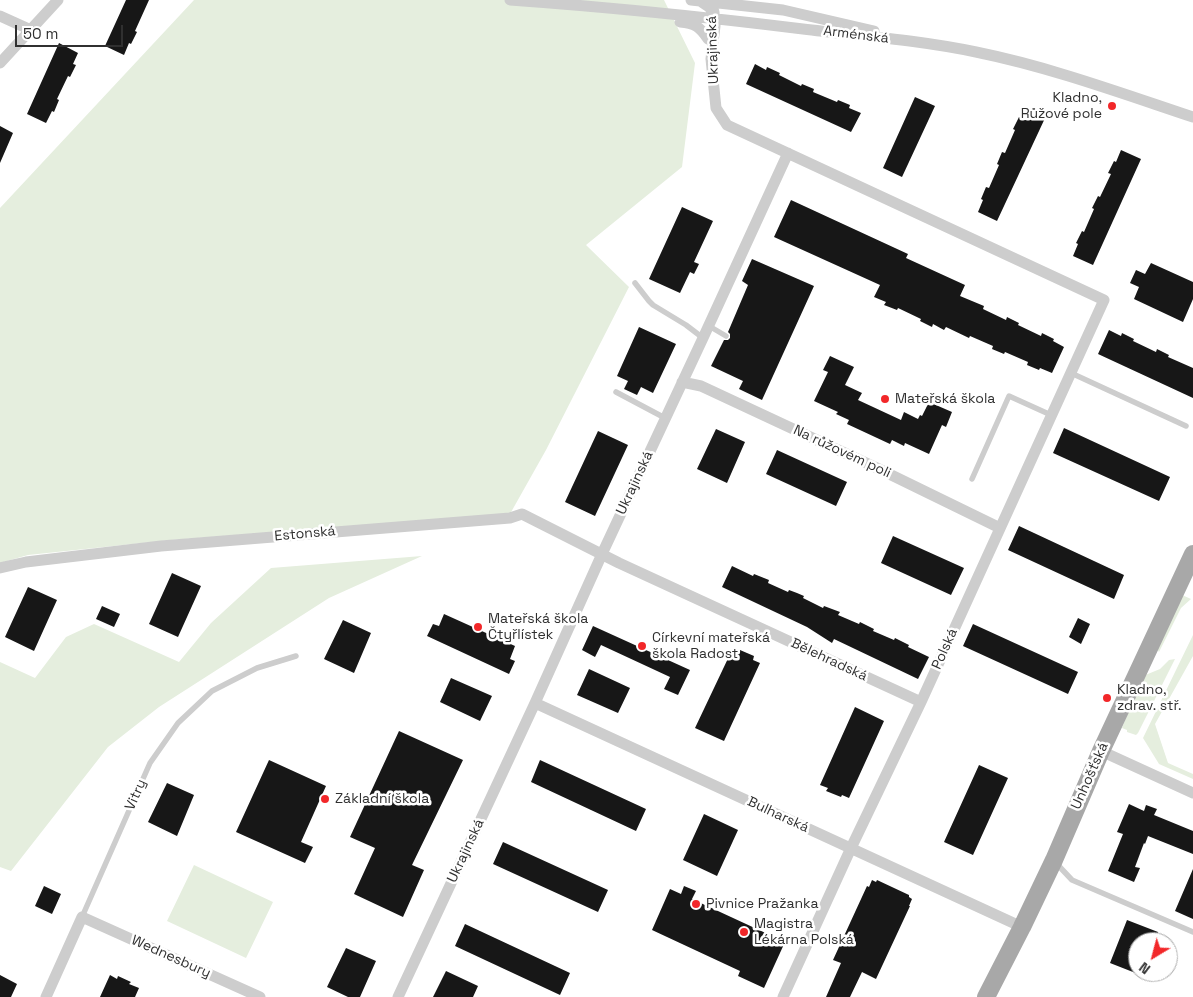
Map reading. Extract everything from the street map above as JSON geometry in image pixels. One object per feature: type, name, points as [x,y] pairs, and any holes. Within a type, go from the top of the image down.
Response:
[{"type":"main road","name":"Unhošťská","points":[[993,992],[1054,860],[1101,751],[1193,554]]},
{"type":"street","points":[[0,63],[58,0]]},
{"type":"street","name":"Arménská","points":[[510,0],[714,19],[939,45],[977,52],[1036,67],[1193,117]]},
{"type":"street","points":[[695,0],[783,10],[939,45]]},
{"type":"street","name":"Ukrajinská","points":[[695,0],[714,12],[714,19]]},
{"type":"street","points":[[530,1],[569,9],[692,23],[701,29],[710,42]]},
{"type":"street","points":[[710,42],[708,26],[718,15],[728,11],[863,28]]},
{"type":"street","points":[[0,16],[31,30]]},
{"type":"street","points":[[710,42],[724,28],[742,22]]},
{"type":"street","name":"Ukrajinská","points":[[398,997],[788,153],[727,125],[716,108],[710,42]]},
{"type":"street","name":"Polská","points":[[783,997],[851,848],[921,702],[1104,300],[788,153]]},
{"type":"street","name":"Na růžovém poli","points":[[682,382],[701,386],[1000,528]]},
{"type":"street","name":"Estonská","points":[[0,568],[26,562],[161,546],[510,518],[522,514],[602,554]]},
{"type":"street","name":"Bělehradská","points":[[602,554],[921,702]]},
{"type":"street","name":"Bulharská","points":[[535,703],[1022,927]]},
{"type":"street","points":[[1101,751],[1193,793]]},
{"type":"street","name":"Vitry","points":[[46,997],[82,917]]},
{"type":"street","name":"Wednesbury","points":[[82,917],[260,997]]},
{"type":"lane","points":[[635,283],[653,305],[704,338]]},
{"type":"lane","points":[[709,326],[726,336]]},
{"type":"lane","points":[[1071,373],[1186,426]]},
{"type":"lane","points":[[616,392],[665,418]]},
{"type":"lane","points":[[972,479],[1009,396],[1051,415]]},
{"type":"lane","name":"Vitry","points":[[82,917],[150,763],[178,723],[212,691],[257,668],[296,656]]},
{"type":"lane","points":[[1054,860],[1072,880],[1193,932]]},
{"type":"green space","points":[[194,0],[664,0],[695,63],[682,167],[586,245],[629,287],[546,450],[510,514],[171,540],[28,555],[0,563],[0,208]]},
{"type":"green space","points":[[422,556],[329,598],[159,707],[108,747],[11,871],[0,867],[0,662],[35,678],[66,637],[94,624],[179,662],[211,623],[271,568]]},
{"type":"green space","points":[[1182,595],[1191,599],[1181,608],[1159,652],[1156,647]]},
{"type":"green space","points":[[1193,635],[1193,656],[1155,724],[1168,763],[1193,774],[1193,779],[1159,764],[1143,738]]},
{"type":"green space","points":[[1175,659],[1138,733],[1136,735],[1127,732],[1127,730],[1122,728],[1143,676],[1160,669],[1169,660]]},
{"type":"green space","points":[[194,865],[273,902],[246,958],[167,921]]},
{"type":"building","points":[[126,0],[149,0],[135,31],[137,32],[131,44],[129,43],[124,55],[105,46]]},
{"type":"building","points":[[59,43],[78,53],[73,64],[76,65],[70,77],[68,76],[57,99],[59,100],[54,112],[52,111],[46,123],[27,114]]},
{"type":"building","points":[[755,64],[766,70],[767,67],[780,73],[779,75],[801,86],[802,84],[814,89],[813,92],[850,105],[849,108],[861,113],[851,132],[746,84]]},
{"type":"building","points":[[915,97],[935,106],[902,177],[883,168]]},
{"type":"building","points":[[1026,106],[1046,116],[997,221],[978,212],[983,200],[981,199],[986,187],[989,188],[999,165],[997,164],[1002,152],[1005,153],[1015,130],[1013,129],[1019,117],[1021,118]]},
{"type":"building","points":[[0,126],[13,133],[0,163]]},
{"type":"building","points":[[1121,150],[1141,159],[1093,265],[1073,256],[1078,244],[1076,243],[1082,231],[1084,232],[1094,209],[1092,208],[1098,196],[1100,197],[1111,174],[1108,173],[1114,161],[1116,162]]},
{"type":"building","points":[[791,200],[908,254],[906,258],[965,285],[960,296],[984,306],[983,309],[1006,320],[1007,317],[1019,323],[1018,325],[1041,336],[1042,333],[1054,339],[1053,341],[1064,347],[1052,373],[1027,365],[1028,362],[1005,352],[1004,354],[992,349],[993,346],[970,336],[969,338],[946,327],[944,330],[933,324],[932,327],[920,321],[921,319],[898,308],[897,310],[884,305],[886,302],[874,297],[880,285],[774,237]]},
{"type":"building","points":[[682,207],[713,221],[694,262],[699,264],[694,274],[690,272],[680,293],[649,279]]},
{"type":"building","points":[[752,259],[814,286],[762,400],[739,389],[743,381],[711,366],[724,340],[730,338],[728,332],[748,285],[742,281]]},
{"type":"building","points":[[1151,263],[1193,282],[1193,299],[1183,322],[1134,299],[1139,287],[1130,283],[1136,270],[1145,274]]},
{"type":"building","points":[[639,327],[676,344],[653,393],[641,387],[637,395],[624,389],[628,381],[617,376]]},
{"type":"building","points":[[1109,330],[1121,336],[1122,333],[1134,339],[1133,341],[1156,352],[1157,349],[1169,355],[1168,357],[1193,368],[1193,398],[1098,354]]},
{"type":"building","points":[[830,356],[854,367],[845,385],[862,393],[858,400],[901,420],[904,412],[918,419],[920,415],[922,416],[929,402],[952,412],[946,427],[942,425],[929,454],[905,443],[904,446],[892,440],[890,444],[847,424],[849,420],[836,414],[838,412],[814,401],[828,372],[823,370]]},
{"type":"building","points":[[1064,428],[1170,477],[1159,501],[1053,453]]},
{"type":"building","points":[[716,429],[745,442],[727,483],[697,469]]},
{"type":"building","points":[[598,431],[628,445],[595,516],[565,502]]},
{"type":"building","points":[[777,450],[847,482],[836,506],[766,474]]},
{"type":"building","points":[[1019,526],[1124,575],[1114,599],[1008,550]]},
{"type":"building","points":[[893,536],[964,568],[951,595],[881,563]]},
{"type":"building","points":[[732,566],[753,576],[754,574],[769,580],[768,583],[788,592],[789,590],[804,596],[803,598],[823,608],[824,606],[840,612],[838,615],[859,624],[860,622],[874,629],[873,631],[894,640],[895,638],[909,645],[908,647],[929,657],[918,679],[834,639],[832,643],[807,627],[722,587]]},
{"type":"building","points":[[172,573],[201,586],[178,637],[149,624]]},
{"type":"building","points":[[28,587],[57,600],[34,651],[5,637]]},
{"type":"building","points":[[102,606],[120,614],[114,627],[96,619]]},
{"type":"building","points":[[444,614],[515,646],[510,659],[515,661],[509,674],[427,636],[433,624],[439,626]]},
{"type":"building","points":[[1078,618],[1090,624],[1081,644],[1069,637]]},
{"type":"building","points":[[343,620],[371,633],[354,673],[324,659]]},
{"type":"building","points":[[973,624],[1078,672],[1068,694],[963,646]]},
{"type":"building","points":[[593,626],[690,670],[678,695],[664,689],[670,677],[601,645],[595,657],[582,650]]},
{"type":"building","points":[[732,650],[739,653],[740,650],[754,656],[753,660],[760,663],[724,741],[695,728]]},
{"type":"building","points":[[589,669],[630,688],[618,713],[577,695]]},
{"type":"building","points":[[451,678],[492,696],[480,721],[440,702]]},
{"type":"building","points":[[855,707],[884,721],[849,798],[826,791],[828,788],[820,785]]},
{"type":"building","points":[[399,731],[463,760],[412,865],[424,870],[403,917],[354,894],[375,848],[350,837]]},
{"type":"building","points":[[269,760],[326,786],[301,842],[313,847],[305,863],[236,832]]},
{"type":"building","points":[[540,760],[646,809],[636,831],[531,782]]},
{"type":"building","points":[[979,765],[1008,778],[973,855],[944,842]]},
{"type":"building","points":[[167,783],[194,795],[177,836],[148,822]]},
{"type":"building","points":[[1129,804],[1144,811],[1146,805],[1157,809],[1154,815],[1193,831],[1193,854],[1148,836],[1135,867],[1140,868],[1134,882],[1108,871],[1123,834],[1117,832]]},
{"type":"building","points":[[704,814],[738,830],[717,876],[683,860]]},
{"type":"building","points":[[503,842],[608,890],[598,912],[493,864]]},
{"type":"building","points":[[1193,869],[1193,919],[1175,911]]},
{"type":"building","points":[[872,880],[876,882],[877,880],[909,895],[912,899],[910,906],[876,979],[862,972],[850,997],[826,997],[841,963],[833,960],[867,886],[869,887]]},
{"type":"building","points":[[44,886],[61,894],[52,914],[35,906]]},
{"type":"building","points":[[684,886],[696,891],[692,899],[785,942],[764,988],[738,976],[740,971],[652,930],[670,889],[681,894]]},
{"type":"building","points":[[1127,920],[1158,932],[1128,932],[1128,970],[1110,963]]},
{"type":"building","points":[[465,924],[570,973],[560,995],[455,946]]},
{"type":"building","points":[[346,948],[376,961],[360,997],[348,997],[327,987]]},
{"type":"building","points":[[446,971],[478,986],[473,997],[433,997]]},
{"type":"building","points":[[0,975],[17,984],[11,997],[0,997]]},
{"type":"building","points":[[110,975],[117,979],[118,976],[139,988],[135,997],[100,997]]},
{"type":"place","name":"Kladno, Růžové pole","points":[[1112,106]]},
{"type":"place","name":"Mateřská škola","points":[[885,399]]},
{"type":"place","name":"Mateřská škola Čtyřlístek","points":[[478,627]]},
{"type":"place","name":"Církevní mateřská škola Radost","points":[[642,646]]},
{"type":"place","name":"Kladno, zdrav. stř.","points":[[1107,698]]},
{"type":"place","name":"Základní škola","points":[[325,799]]},
{"type":"place","name":"Pivnice Pražanka","points":[[696,904]]},
{"type":"place","name":"Magistra Lékárna Polská","points":[[744,932]]}]
